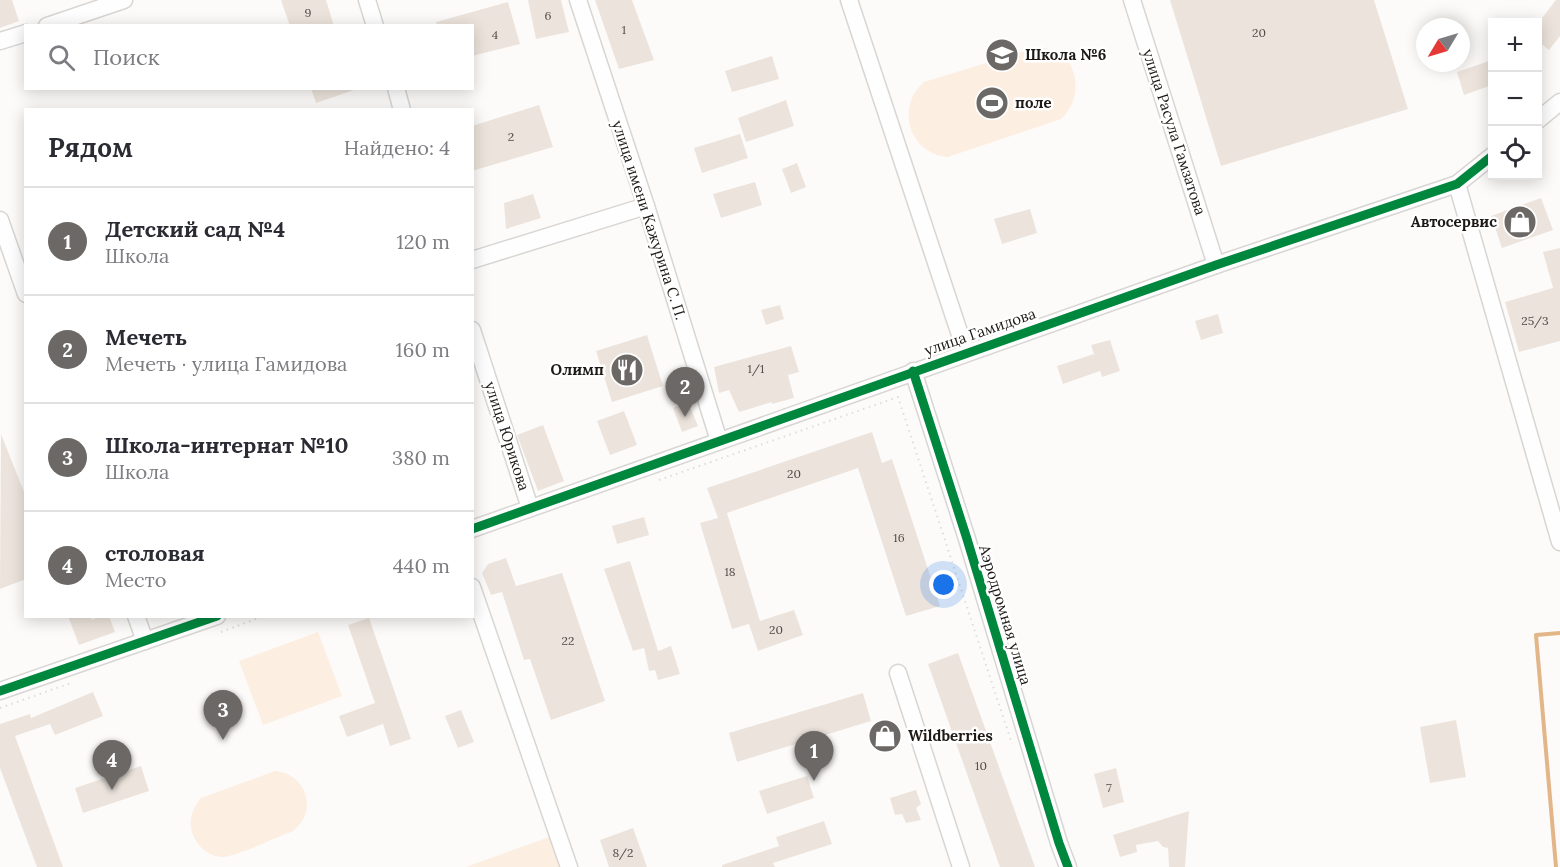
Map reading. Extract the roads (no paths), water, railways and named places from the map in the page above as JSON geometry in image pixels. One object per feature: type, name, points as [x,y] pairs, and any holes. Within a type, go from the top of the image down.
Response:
[{"type":"street","points":[[53,24],[124,0]]},
{"type":"street","points":[[367,0],[374,24]]},
{"type":"street","name":"улица имени Кажурина С. П.","points":[[578,0],[646,206],[719,441]]},
{"type":"street","points":[[849,0],[966,353]]},
{"type":"street","name":"улица Расула Гамзатова","points":[[1132,0],[1216,265]]},
{"type":"street","points":[[0,41],[24,34]]},
{"type":"street","points":[[397,90],[401,108]]},
{"type":"street","points":[[1542,117],[1560,102]]},
{"type":"street","name":"улица Гамидова","points":[[474,527],[1216,265],[1457,184],[1488,159]]},
{"type":"street","points":[[1457,184],[1560,542]]},
{"type":"street","points":[[474,259],[646,206]]},
{"type":"street","points":[[0,220],[24,288]]},
{"type":"street","name":"улица Юрикова","points":[[474,336],[530,508]]},
{"type":"street","name":"Аэродромная улица","points":[[913,371],[1068,867]]},
{"type":"street","points":[[474,593],[569,867]]},
{"type":"street","points":[[137,618],[145,641]]},
{"type":"street","points":[[0,691],[211,618]]},
{"type":"street","points":[[898,673],[961,867]]},
{"type":"waterway","points":[[1556,867],[1536,635],[1560,633]]},
{"type":"place","name":"Школа №6","points":[[1002,55]]},
{"type":"place","name":"поле","points":[[992,103]]},
{"type":"place","name":"Автосервис","points":[[1520,222]]},
{"type":"place","name":"Олимп","points":[[627,370]]},
{"type":"place","name":"Мечеть","points":[[685,417]]},
{"type":"place","name":"Wildberries","points":[[885,736]]},
{"type":"place","name":"Школа-интернат №10","points":[[223,740]]},
{"type":"place","name":"Детский сад №4","points":[[814,781]]},
{"type":"place","name":"столовая","points":[[112,790]]}]
